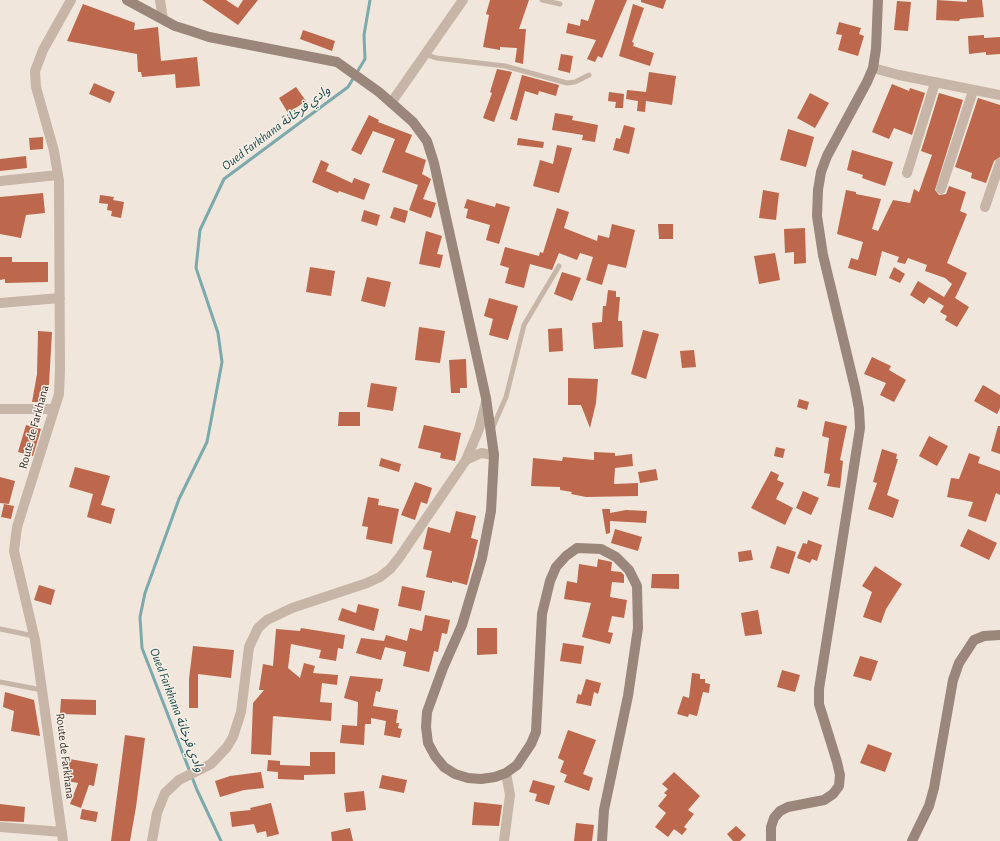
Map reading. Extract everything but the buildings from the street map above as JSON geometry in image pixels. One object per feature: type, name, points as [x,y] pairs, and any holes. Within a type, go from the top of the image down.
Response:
[{"type":"street","name":"Route de Farkhana","points":[[62,837],[43,690],[34,636],[16,560],[15,540],[59,389],[60,203],[58,175],[54,151],[36,87],[35,71],[43,50],[71,0]]},
{"type":"street","points":[[127,0],[163,18],[175,26],[209,36],[320,57],[337,62],[380,92],[413,122],[427,141],[434,162],[486,398],[494,455],[491,511],[482,558],[462,625],[427,712],[426,727],[428,743],[435,756],[444,767],[455,774],[481,779],[506,773],[517,765],[525,755],[536,732],[542,614],[550,581],[556,567],[566,556],[578,548],[601,549],[616,557],[629,570],[637,586],[639,608],[632,673],[604,810],[602,841]]},
{"type":"street","points":[[160,0],[163,18]]},
{"type":"street","points":[[391,103],[463,0]]},
{"type":"street","points":[[771,841],[771,827],[774,818],[780,811],[788,807],[824,800],[834,794],[839,786],[840,776],[838,762],[819,704],[819,689],[860,428],[859,408],[855,388],[823,255],[817,216],[818,190],[821,172],[827,156],[867,82],[872,68],[876,49],[878,0]]},
{"type":"street","points":[[872,68],[935,83],[1000,95]]},
{"type":"street","points":[[907,173],[935,83]]},
{"type":"street","points":[[941,189],[973,91]]},
{"type":"street","points":[[985,207],[1000,163]]},
{"type":"street","points":[[0,181],[58,175]]},
{"type":"street","points":[[0,303],[60,298]]},
{"type":"street","points":[[152,841],[160,802],[165,793],[179,780],[198,772],[218,757],[233,737],[241,712],[249,647],[258,628],[267,620],[292,608],[367,583],[390,569],[466,460],[479,429],[486,398]]},
{"type":"street","points":[[0,409],[54,409]]},
{"type":"street","points":[[466,460],[481,453],[494,455]]},
{"type":"street","points":[[912,841],[929,806],[934,788],[953,680],[959,663],[974,640],[984,636],[1000,634]]},
{"type":"street","points":[[504,841],[510,795],[506,773]]},
{"type":"street","points":[[0,827],[62,837]]},
{"type":"lane","points":[[542,0],[560,4]]},
{"type":"lane","points":[[425,54],[436,58],[504,66],[566,83],[575,82],[589,75]]},
{"type":"lane","points":[[491,430],[506,396],[524,325],[559,266]]},
{"type":"lane","points":[[0,629],[34,636]]},
{"type":"lane","points":[[0,682],[43,690]]},
{"type":"waterway","name":"Oued Farkhana وادي فرخانة","points":[[221,841],[197,790],[142,648],[140,617],[145,593],[179,499],[207,442],[222,362],[218,333],[196,268],[200,230],[224,179],[348,87],[365,59],[364,35],[370,0]]}]
